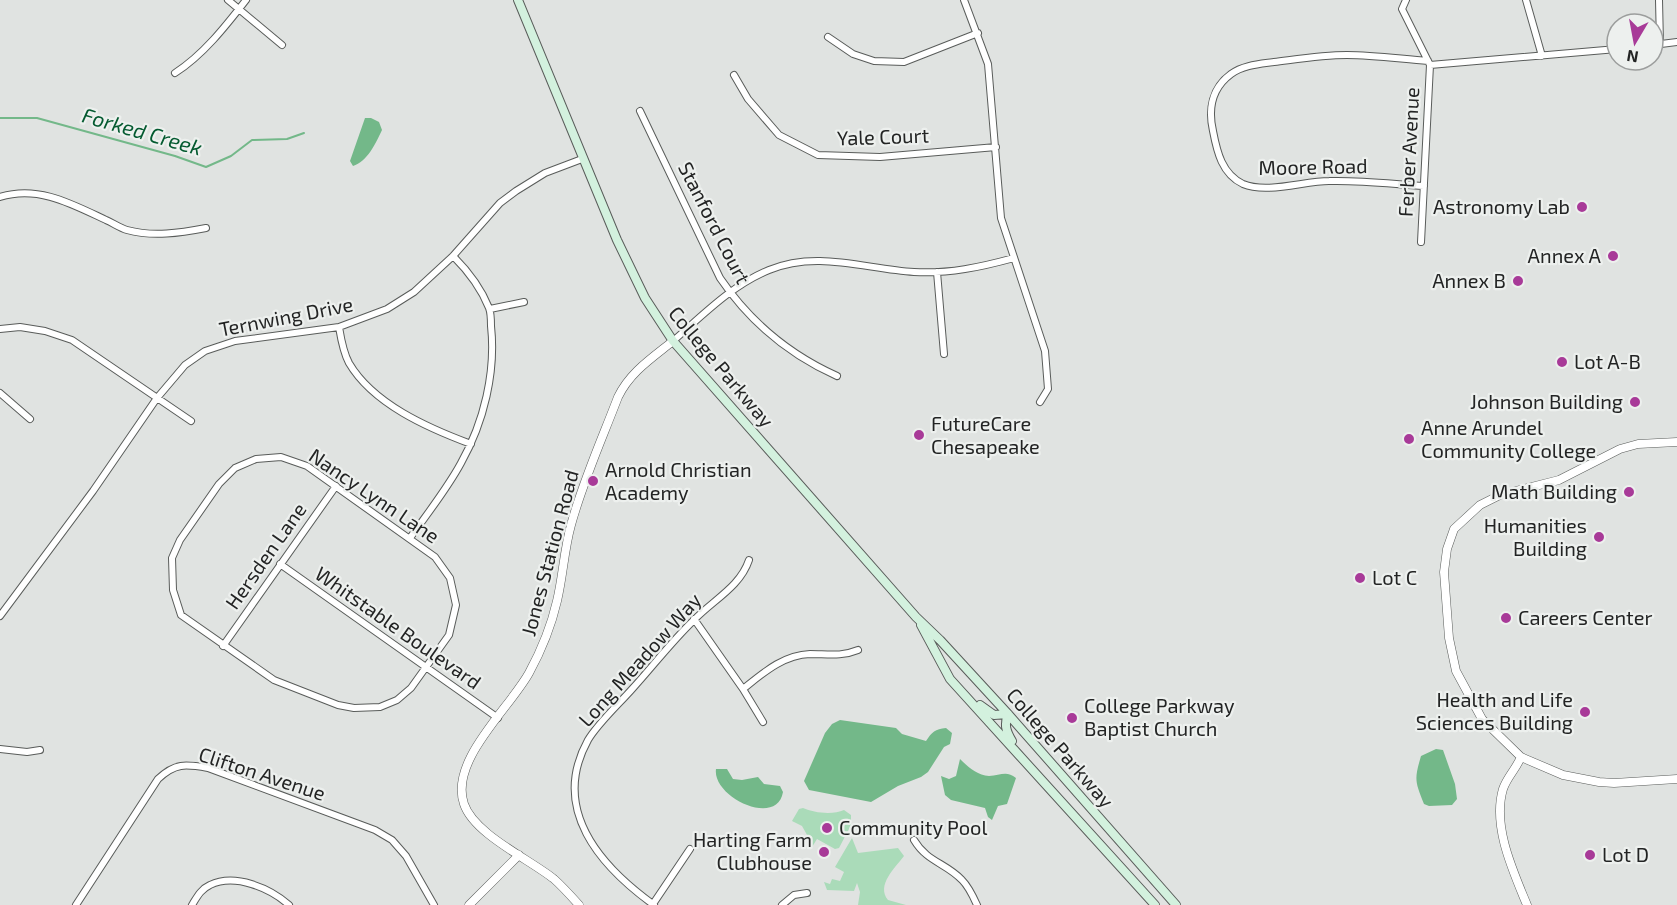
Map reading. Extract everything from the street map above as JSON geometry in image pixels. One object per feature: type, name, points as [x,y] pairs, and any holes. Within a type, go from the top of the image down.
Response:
[{"type":"main road","name":"College Parkway","points":[[518,0],[617,240],[645,298],[673,341],[916,617],[1008,714],[1176,905]]},
{"type":"main road","name":"College Parkway","points":[[916,617],[950,679],[1155,905]]},
{"type":"main road","points":[[950,679],[985,710],[998,716],[1008,714],[1005,724],[1007,733],[1028,764]]},
{"type":"street","points":[[228,0],[282,45]]},
{"type":"street","points":[[175,74],[190,63],[246,0]]},
{"type":"street","points":[[964,0],[988,64],[1001,218],[1045,351],[1048,389],[1040,402]]},
{"type":"street","points":[[1406,0],[1402,9],[1429,63]]},
{"type":"street","points":[[1526,0],[1542,56]]},
{"type":"street","points":[[828,37],[854,54],[874,61],[904,62],[978,33]]},
{"type":"street","name":"Moore Road","points":[[1424,186],[1325,181],[1262,188],[1243,183],[1232,176],[1222,164],[1217,152],[1210,116],[1213,98],[1218,88],[1231,74],[1248,66],[1320,56],[1348,55],[1429,63],[1605,50]]},
{"type":"street","name":"Ferber Avenue","points":[[1421,242],[1429,63]]},
{"type":"street","name":"Yale Court","points":[[734,75],[748,99],[779,135],[818,155],[880,157],[996,147]]},
{"type":"street","name":"Stanford Court","points":[[640,111],[720,278],[744,311],[774,340],[814,365],[837,376]]},
{"type":"street","name":"Ternwing Drive","points":[[0,616],[93,491],[157,398],[185,365],[205,351],[235,341],[339,327],[387,309],[414,292],[453,256],[500,203],[545,173],[582,159]]},
{"type":"street","points":[[0,197],[14,193],[35,193],[59,199],[126,229],[148,233],[185,232],[206,228]]},
{"type":"street","points":[[410,538],[444,490],[471,444],[482,413],[492,365],[490,309],[476,283],[453,256]]},
{"type":"street","points":[[673,341],[730,292],[771,269],[803,261],[835,260],[895,270],[938,272],[974,269],[1014,258]]},
{"type":"street","points":[[938,272],[944,354]]},
{"type":"street","points":[[490,309],[524,302]]},
{"type":"street","points":[[0,328],[20,327],[45,331],[72,340],[191,421]]},
{"type":"street","points":[[339,327],[349,362],[363,382],[407,416],[471,444]]},
{"type":"street","name":"Jones Station Road","points":[[579,905],[553,878],[474,820],[464,804],[462,794],[464,771],[477,746],[528,674],[543,644],[557,602],[572,523],[588,473],[618,397],[635,372],[673,341]]},
{"type":"street","points":[[0,393],[30,419]]},
{"type":"street","points":[[1677,442],[1638,444],[1620,449],[1559,480],[1500,495],[1480,505],[1454,529],[1447,549],[1444,572],[1449,638],[1456,671],[1482,719],[1521,757],[1563,775],[1599,782],[1677,778]]},
{"type":"street","name":"Nancy Lynn Lane","points":[[281,457],[307,466],[336,486],[435,557],[450,578],[456,605],[449,635],[411,688],[397,700],[380,707],[354,708],[338,705],[281,684],[223,646],[182,615],[173,590],[172,558],[180,540],[219,484],[235,468],[256,459],[281,457]]},
{"type":"street","name":"Hersden Lane","points":[[223,646],[336,486]]},
{"type":"street","name":"Long Meadow Way","points":[[653,905],[627,885],[583,830],[575,802],[575,774],[589,738],[694,619],[737,582],[745,572],[749,560]]},
{"type":"street","name":"Whitstable Boulevard","points":[[280,564],[498,718]]},
{"type":"street","points":[[694,619],[763,722]]},
{"type":"street","points":[[743,689],[767,669],[784,660],[807,654],[845,656],[858,650]]},
{"type":"street","points":[[0,749],[27,752],[40,750]]},
{"type":"street","points":[[1521,757],[1508,777],[1499,805],[1501,828],[1513,871],[1527,905]]},
{"type":"street","name":"Clifton Avenue","points":[[76,905],[158,779],[168,770],[178,766],[192,765],[208,768],[375,830],[392,840],[406,856],[434,905]]},
{"type":"street","points":[[914,840],[921,851],[932,860],[947,867],[963,880],[977,905]]},
{"type":"street","points":[[653,905],[690,849]]},
{"type":"street","points":[[469,905],[519,855]]},
{"type":"street","points":[[192,905],[200,892],[209,885],[221,881],[234,881],[269,891],[289,905]]},
{"type":"street","points":[[782,905],[794,895],[807,893]]},
{"type":"shaded area","points":[[365,118],[379,122],[382,130],[363,161],[353,166],[350,161]]},
{"type":"shaded area","points":[[840,720],[896,728],[902,734],[926,741],[932,733],[939,729],[946,728],[952,733],[950,744],[944,747],[928,772],[871,802],[809,790],[804,781],[825,733],[832,724]]},
{"type":"shaded area","points":[[1436,749],[1443,750],[1455,784],[1457,799],[1452,805],[1429,806],[1424,804],[1417,785],[1416,776],[1421,756]]},
{"type":"shaded area","points":[[960,759],[981,774],[989,776],[1006,774],[1016,778],[1007,804],[998,806],[992,820],[988,817],[985,808],[951,800],[945,795],[941,776],[949,779],[956,776]]},
{"type":"shaded area","points":[[716,769],[727,769],[733,779],[758,777],[764,784],[780,786],[783,792],[778,802],[769,808],[758,808],[746,804],[734,798],[724,789],[717,780]]},
{"type":"shaded area","name":"Community Pool","points":[[799,809],[824,813],[844,810],[851,815],[851,825],[839,848],[835,849],[817,839],[812,847],[809,846],[811,842],[802,826],[792,821]]},
{"type":"shaded area","points":[[852,838],[858,853],[898,848],[904,856],[888,877],[884,888],[888,900],[906,905],[858,905],[860,892],[857,883],[854,891],[827,890],[824,882],[830,884],[832,879],[840,881],[844,872],[835,867]]},
{"type":"waterway","name":"Forked Creek","points":[[0,118],[37,118],[175,156],[206,167],[231,156],[252,140],[287,139],[304,133]]},
{"type":"place","name":"Astronomy Lab","points":[[1582,207]]},
{"type":"place","name":"Annex A","points":[[1613,256]]},
{"type":"place","name":"Annex B","points":[[1518,281]]},
{"type":"place","name":"Lot A-B","points":[[1562,362]]},
{"type":"place","name":"Johnson Building","points":[[1635,402]]},
{"type":"place","name":"FutureCare Chesapeake","points":[[919,435]]},
{"type":"place","name":"Anne Arundel Community College","points":[[1409,439]]},
{"type":"place","name":"Arnold Christian Academy","points":[[593,481]]},
{"type":"place","name":"Math Building","points":[[1629,492]]},
{"type":"place","name":"Humanities Building","points":[[1599,537]]},
{"type":"place","name":"Lot C","points":[[1360,578]]},
{"type":"place","name":"Careers Center","points":[[1506,618]]},
{"type":"place","name":"Health and Life Sciences Building","points":[[1585,712]]},
{"type":"place","name":"College Parkway Baptist Church","points":[[1072,718]]},
{"type":"place","name":"Community Pool","points":[[827,828]]},
{"type":"place","name":"Harting Farm Clubhouse","points":[[824,852]]},
{"type":"place","name":"Lot D","points":[[1590,855]]}]
